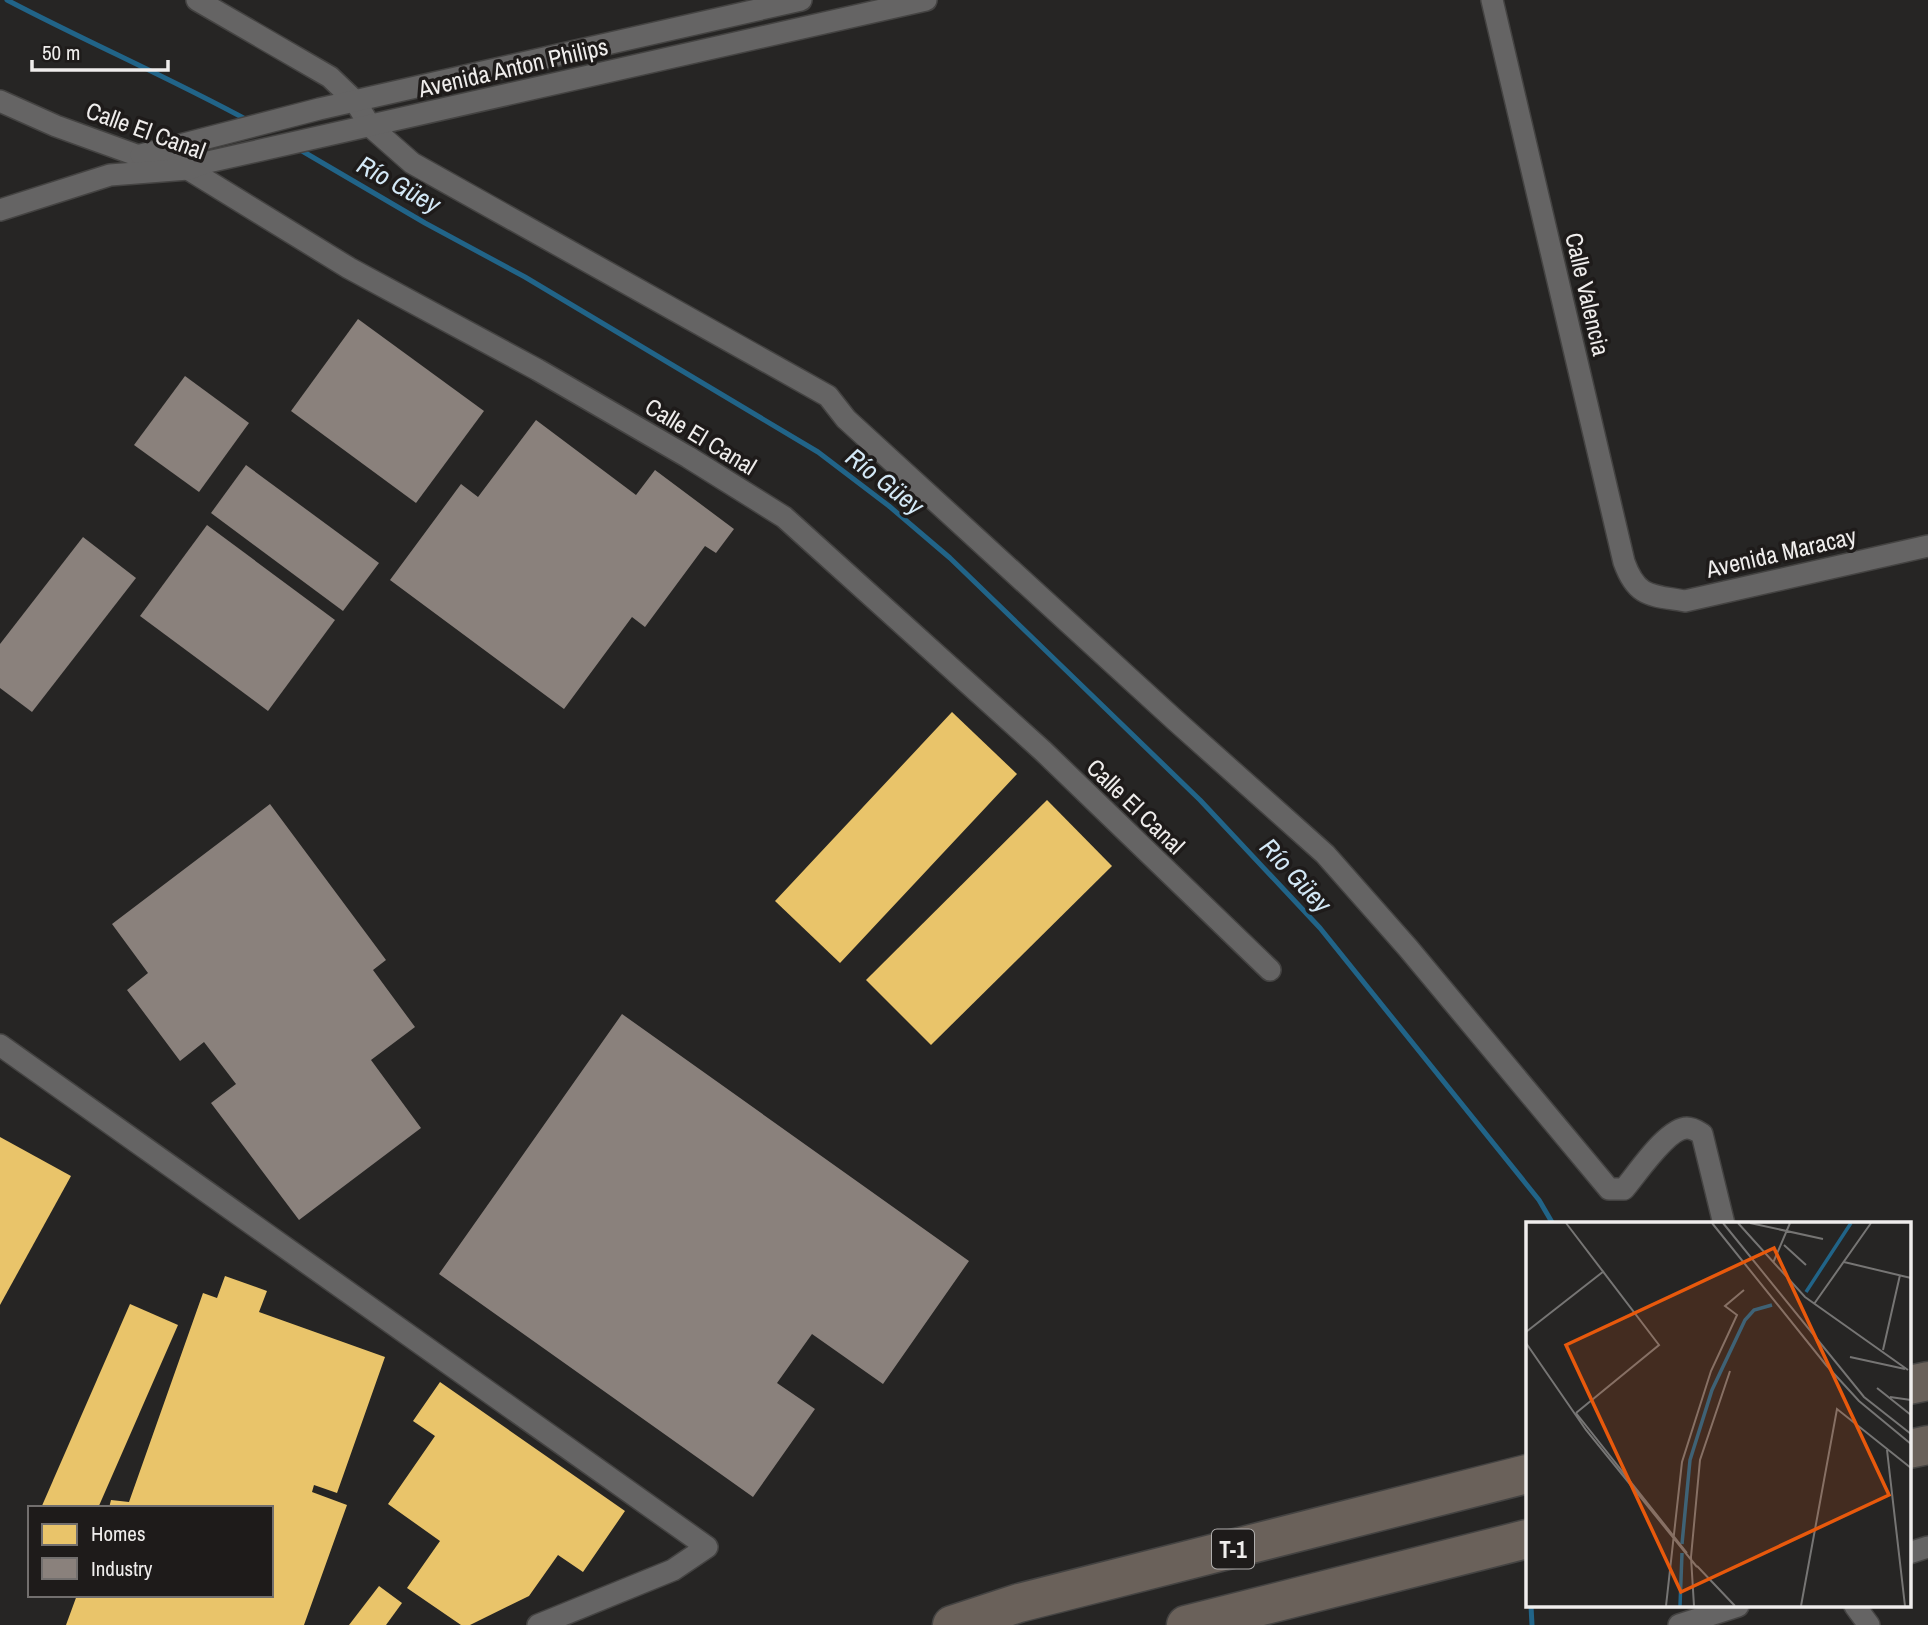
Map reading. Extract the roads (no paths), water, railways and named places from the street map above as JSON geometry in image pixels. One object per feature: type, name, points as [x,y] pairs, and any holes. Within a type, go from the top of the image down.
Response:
[{"type":"highway","points":[[1910,1385],[1928,1381]]},
{"type":"highway","points":[[1910,1449],[1928,1445]]},
{"type":"highway","name":"T-1","points":[[952,1625],[1019,1603],[1522,1475]]},
{"type":"highway","points":[[1186,1625],[1526,1539]]},
{"type":"street","points":[[197,0],[330,77],[355,101],[370,126],[412,163],[828,396],[846,419],[1325,854],[1408,947],[1609,1189],[1624,1189],[1669,1135],[1684,1128],[1692,1128],[1702,1134],[1724,1222]]},
{"type":"street","name":"Avenida Anton Philips","points":[[110,175],[138,156],[319,109],[801,0]]},
{"type":"street","name":"Avenida Anton Philips","points":[[0,210],[110,175],[198,165],[926,0]]},
{"type":"street","name":"Calle Valencia","points":[[1492,0],[1624,562],[1630,578],[1645,594]]},
{"type":"street","name":"Calle El Canal","points":[[0,101],[138,156],[198,165],[349,268],[538,370],[688,457],[783,517],[1042,751],[1270,970]]},
{"type":"street","name":"Avenida Maracay","points":[[1645,594],[1685,601],[1928,546]]},
{"type":"street","points":[[0,1045],[707,1548],[673,1570],[538,1625]]},
{"type":"street","points":[[1910,1553],[1928,1547]]},
{"type":"street","points":[[1679,1625],[1732,1608]]},
{"type":"street","points":[[1856,1608],[1869,1625]]},
{"type":"waterway","name":"Río Güey","points":[[7,0],[249,121]]},
{"type":"waterway","name":"Río Güey","points":[[297,148],[425,223],[525,277],[818,452],[889,506],[950,558],[1200,800],[1320,928],[1539,1200],[1552,1222]]},
{"type":"waterway","name":"Río Güey","points":[[1531,1608],[1532,1625]]}]
